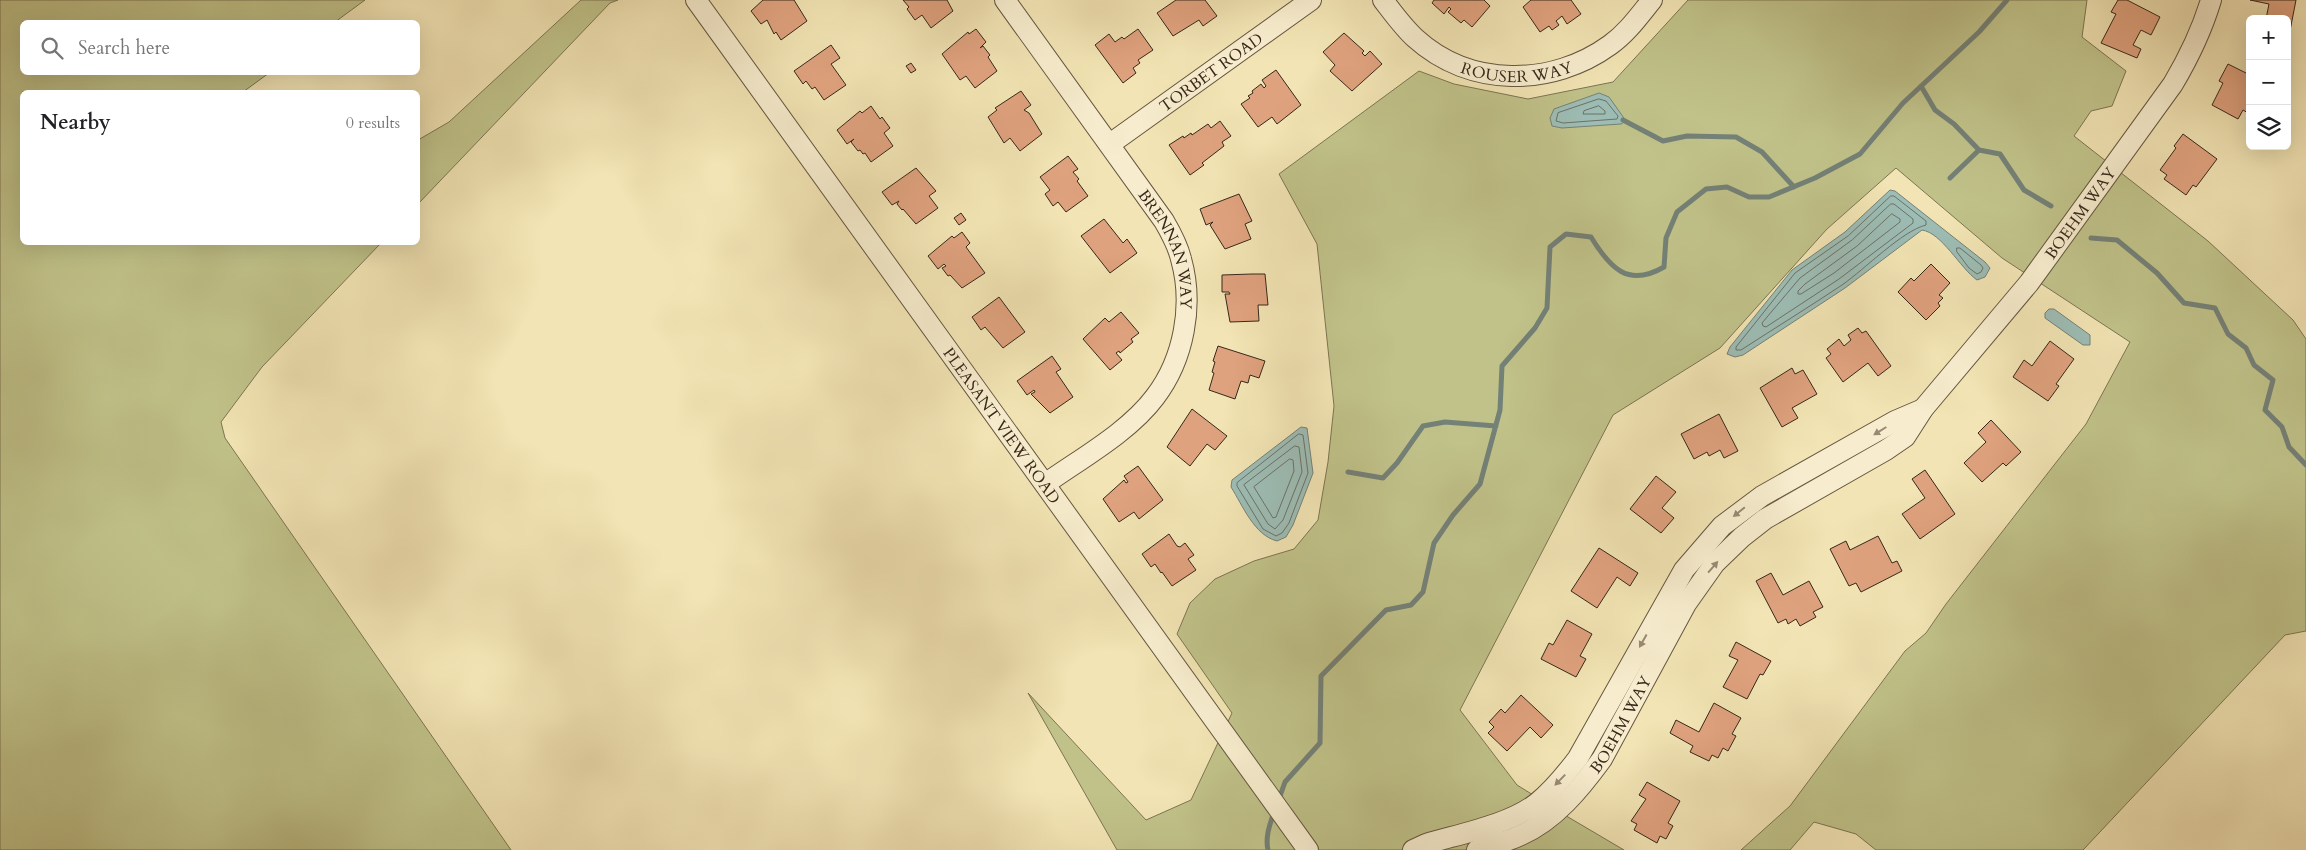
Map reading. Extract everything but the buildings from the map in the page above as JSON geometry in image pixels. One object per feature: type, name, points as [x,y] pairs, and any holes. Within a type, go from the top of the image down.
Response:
[{"type":"street","name":"PLEASANT VIEW ROAD","points":[[696,0],[1308,850]]},
{"type":"street","name":"BRENNAN WAY","points":[[1005,0],[1164,221],[1174,239],[1181,259],[1185,282],[1187,309],[1184,332],[1168,377],[1155,398],[1135,418],[1111,437],[1045,484]]},
{"type":"street","name":"TORBET ROAD","points":[[1110,144],[1311,0]]},
{"type":"street","name":"ROUSER WAY","points":[[1383,0],[1415,38],[1435,53],[1479,72],[1500,76],[1527,76],[1554,72],[1591,57],[1611,44],[1631,26],[1652,0]]},
{"type":"street","name":"BOEHM WAY","points":[[1477,850],[1516,837],[1546,820],[1584,785],[1602,759],[1697,588],[1716,563],[1742,537],[1764,519],[1886,450],[1905,437],[1923,409],[2029,283],[2173,84],[2192,52],[2211,0]]},
{"type":"street","name":"BOEHM WAY","points":[[1413,850],[1426,844],[1509,818],[1536,804],[1564,778],[1578,758],[1684,570],[1722,526],[1747,506],[1777,488],[1895,421],[1923,409]]},
{"type":"street","points":[[1777,488],[1791,504]]},
{"type":"street","points":[[1677,582],[1697,588]]},
{"type":"street","points":[[1509,818],[1516,837]]},
{"type":"green space","points":[[0,0],[365,0],[338,20],[20,20],[20,75],[266,75],[246,90],[20,90],[20,245],[379,245],[262,367],[221,422],[225,438],[511,850],[0,850]]},
{"type":"green space","points":[[581,0],[618,0],[610,3],[420,202],[420,139],[449,122]]},
{"type":"green space","points":[[1688,0],[2087,0],[2082,37],[2126,71],[2112,106],[2091,111],[2074,136],[2208,241],[2293,320],[2306,339],[2306,631],[2285,635],[2083,850],[1876,850],[1856,834],[1814,822],[1790,850],[1741,850],[1790,806],[1905,651],[1926,633],[1946,604],[2086,424],[2130,342],[2002,258],[1896,168],[1827,229],[1720,348],[1613,415],[1460,710],[1517,785],[1546,803],[1594,748],[1596,752],[1551,807],[1624,850],[1117,850],[1028,693],[1146,820],[1191,800],[1232,713],[1177,634],[1190,603],[1215,579],[1254,561],[1294,549],[1318,520],[1328,462],[1334,406],[1317,244],[1279,174],[1419,71],[1454,84],[1528,99],[1613,82]]},
{"type":"water","points":[[1599,93],[1609,97],[1626,121],[1621,124],[1562,128],[1552,126],[1550,118],[1554,109]]},
{"type":"water","points":[[1890,190],[1895,191],[1985,262],[1990,268],[1985,277],[1977,280],[1937,237],[1922,230],[1845,288],[1743,355],[1735,357],[1727,354],[1730,347],[1792,270],[1845,232]]},
{"type":"water","points":[[2049,309],[2054,309],[2090,335],[2090,345],[2083,345],[2045,318],[2045,313]]},
{"type":"water","points":[[1301,427],[1307,428],[1313,473],[1293,525],[1286,537],[1277,541],[1262,533],[1250,519],[1231,487],[1232,480]]},
{"type":"waterway","points":[[1279,799],[1285,782],[1320,743],[1321,676],[1386,610],[1411,605],[1423,592],[1434,543],[1453,515],[1480,484],[1500,410],[1502,366],[1535,328],[1547,308],[1550,247],[1566,234],[1591,237],[1605,258],[1621,272],[1640,276],[1664,267],[1666,238],[1677,212],[1706,189],[1727,187],[1749,197],[1769,197],[1815,178],[1860,154],[1903,103],[1979,32],[2007,0]]},
{"type":"waterway","points":[[1921,86],[1935,110],[1954,124],[1979,150],[2000,154],[2024,190],[2051,206]]},
{"type":"waterway","points":[[1623,120],[1663,141],[1687,136],[1736,137],[1762,152],[1794,187]]},
{"type":"waterway","points":[[1950,178],[1979,150]]},
{"type":"waterway","points":[[2091,238],[2117,240],[2157,273],[2184,303],[2215,308],[2228,334],[2246,348],[2254,365],[2273,380],[2265,410],[2282,427],[2289,447],[2306,465]]},
{"type":"waterway","points":[[1348,472],[1383,478],[1397,463],[1423,426],[1445,422],[1496,426]]},
{"type":"waterway","points":[[1268,850],[1268,835],[1274,812]]}]
